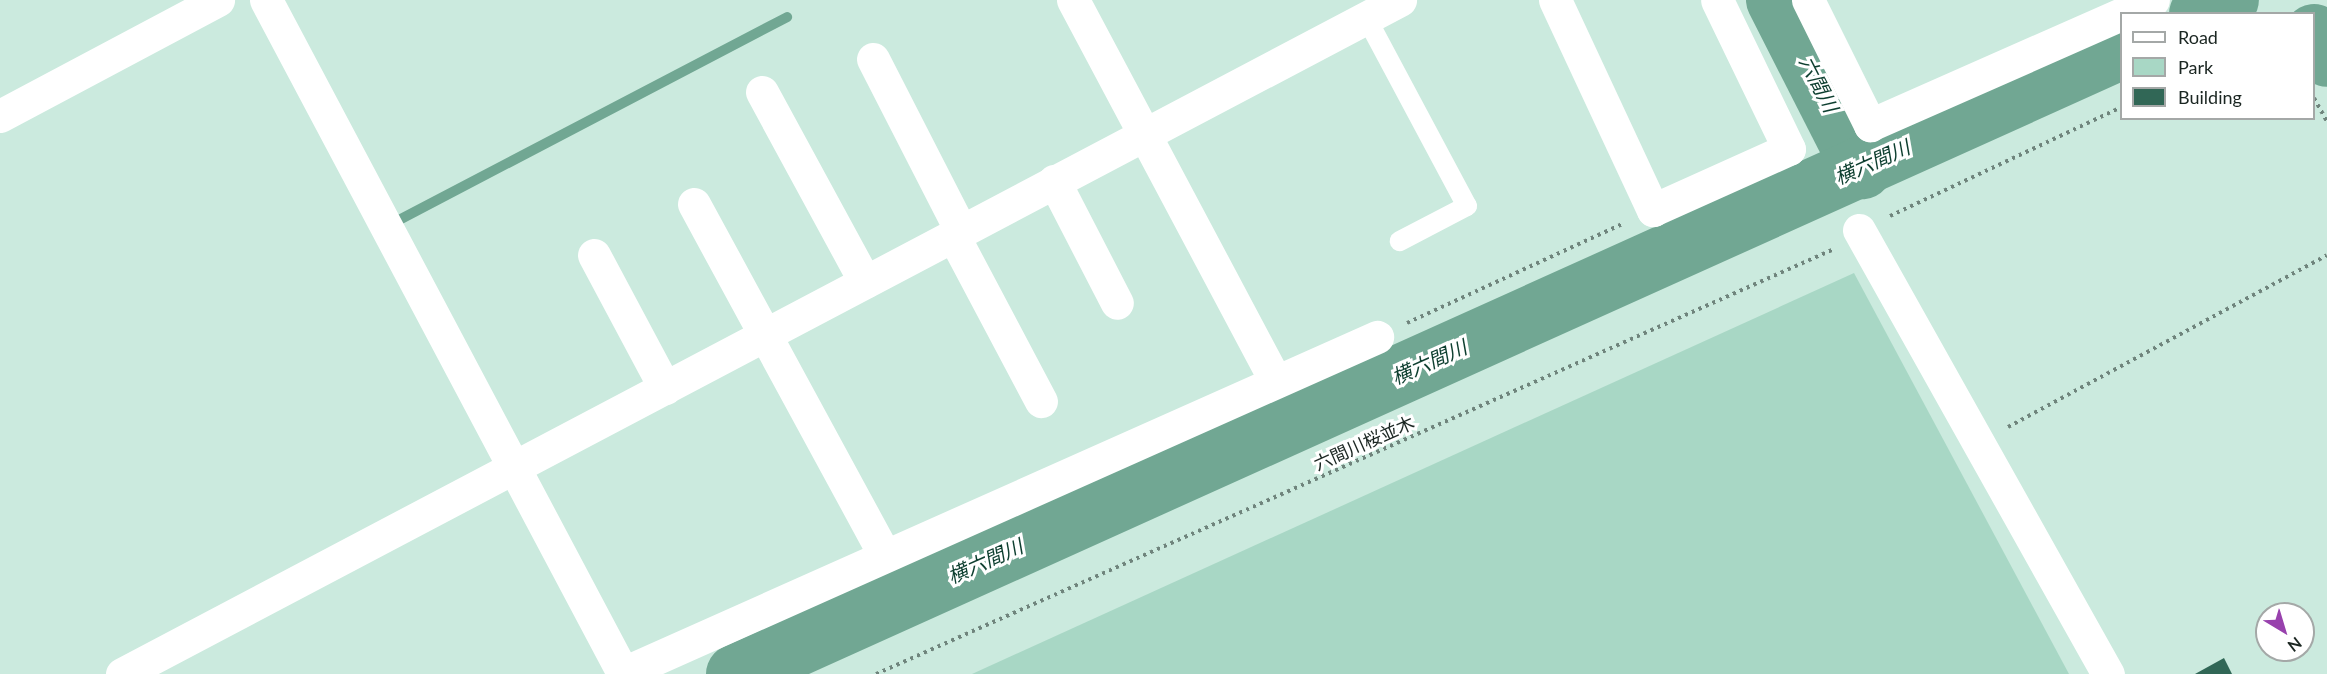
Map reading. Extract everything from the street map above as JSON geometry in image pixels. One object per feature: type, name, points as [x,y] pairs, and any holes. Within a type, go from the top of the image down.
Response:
[{"type":"street","points":[[0,116],[218,0]]},
{"type":"street","points":[[266,0],[622,673],[884,554],[1377,337]]},
{"type":"street","points":[[1073,0],[1276,381]]},
{"type":"street","points":[[122,674],[1400,0]]},
{"type":"street","points":[[1555,0],[1653,210],[1789,149],[1717,0]]},
{"type":"street","points":[[1808,0],[1870,125],[2120,15]]},
{"type":"street","points":[[2126,12],[2153,0]]},
{"type":"street","points":[[873,59],[1041,401]]},
{"type":"street","points":[[762,92],[865,282]]},
{"type":"street","points":[[1054,181],[1117,303]]},
{"type":"street","points":[[694,204],[767,334],[884,554]]},
{"type":"street","points":[[1861,233],[2108,674]]},
{"type":"street","points":[[594,255],[665,388]]},
{"type":"lane","points":[[1367,19],[1467,206],[1400,242]]},
{"type":"path","points":[[2315,101],[2327,121]]},
{"type":"path","points":[[1912,206],[2120,107]]},
{"type":"path","points":[[1377,337],[1653,210]]},
{"type":"path","name":"六間川桜並木","points":[[876,674],[1861,233]]},
{"type":"path","points":[[2021,420],[2067,391],[2327,255]]},
{"type":"green space","points":[[1854,273],[2069,674],[972,674]]},
{"type":"building","points":[[2224,658],[2232,674],[2195,674]]},
{"type":"waterway","name":"六間川","points":[[1776,0],[1862,169]]},
{"type":"waterway","name":"横六間川","points":[[2203,12],[2229,0]]},
{"type":"waterway","points":[[399,220],[787,17]]},
{"type":"waterway","points":[[2315,36],[2327,57]]},
{"type":"waterway","name":"横六間川","points":[[736,674],[2120,50]]}]
